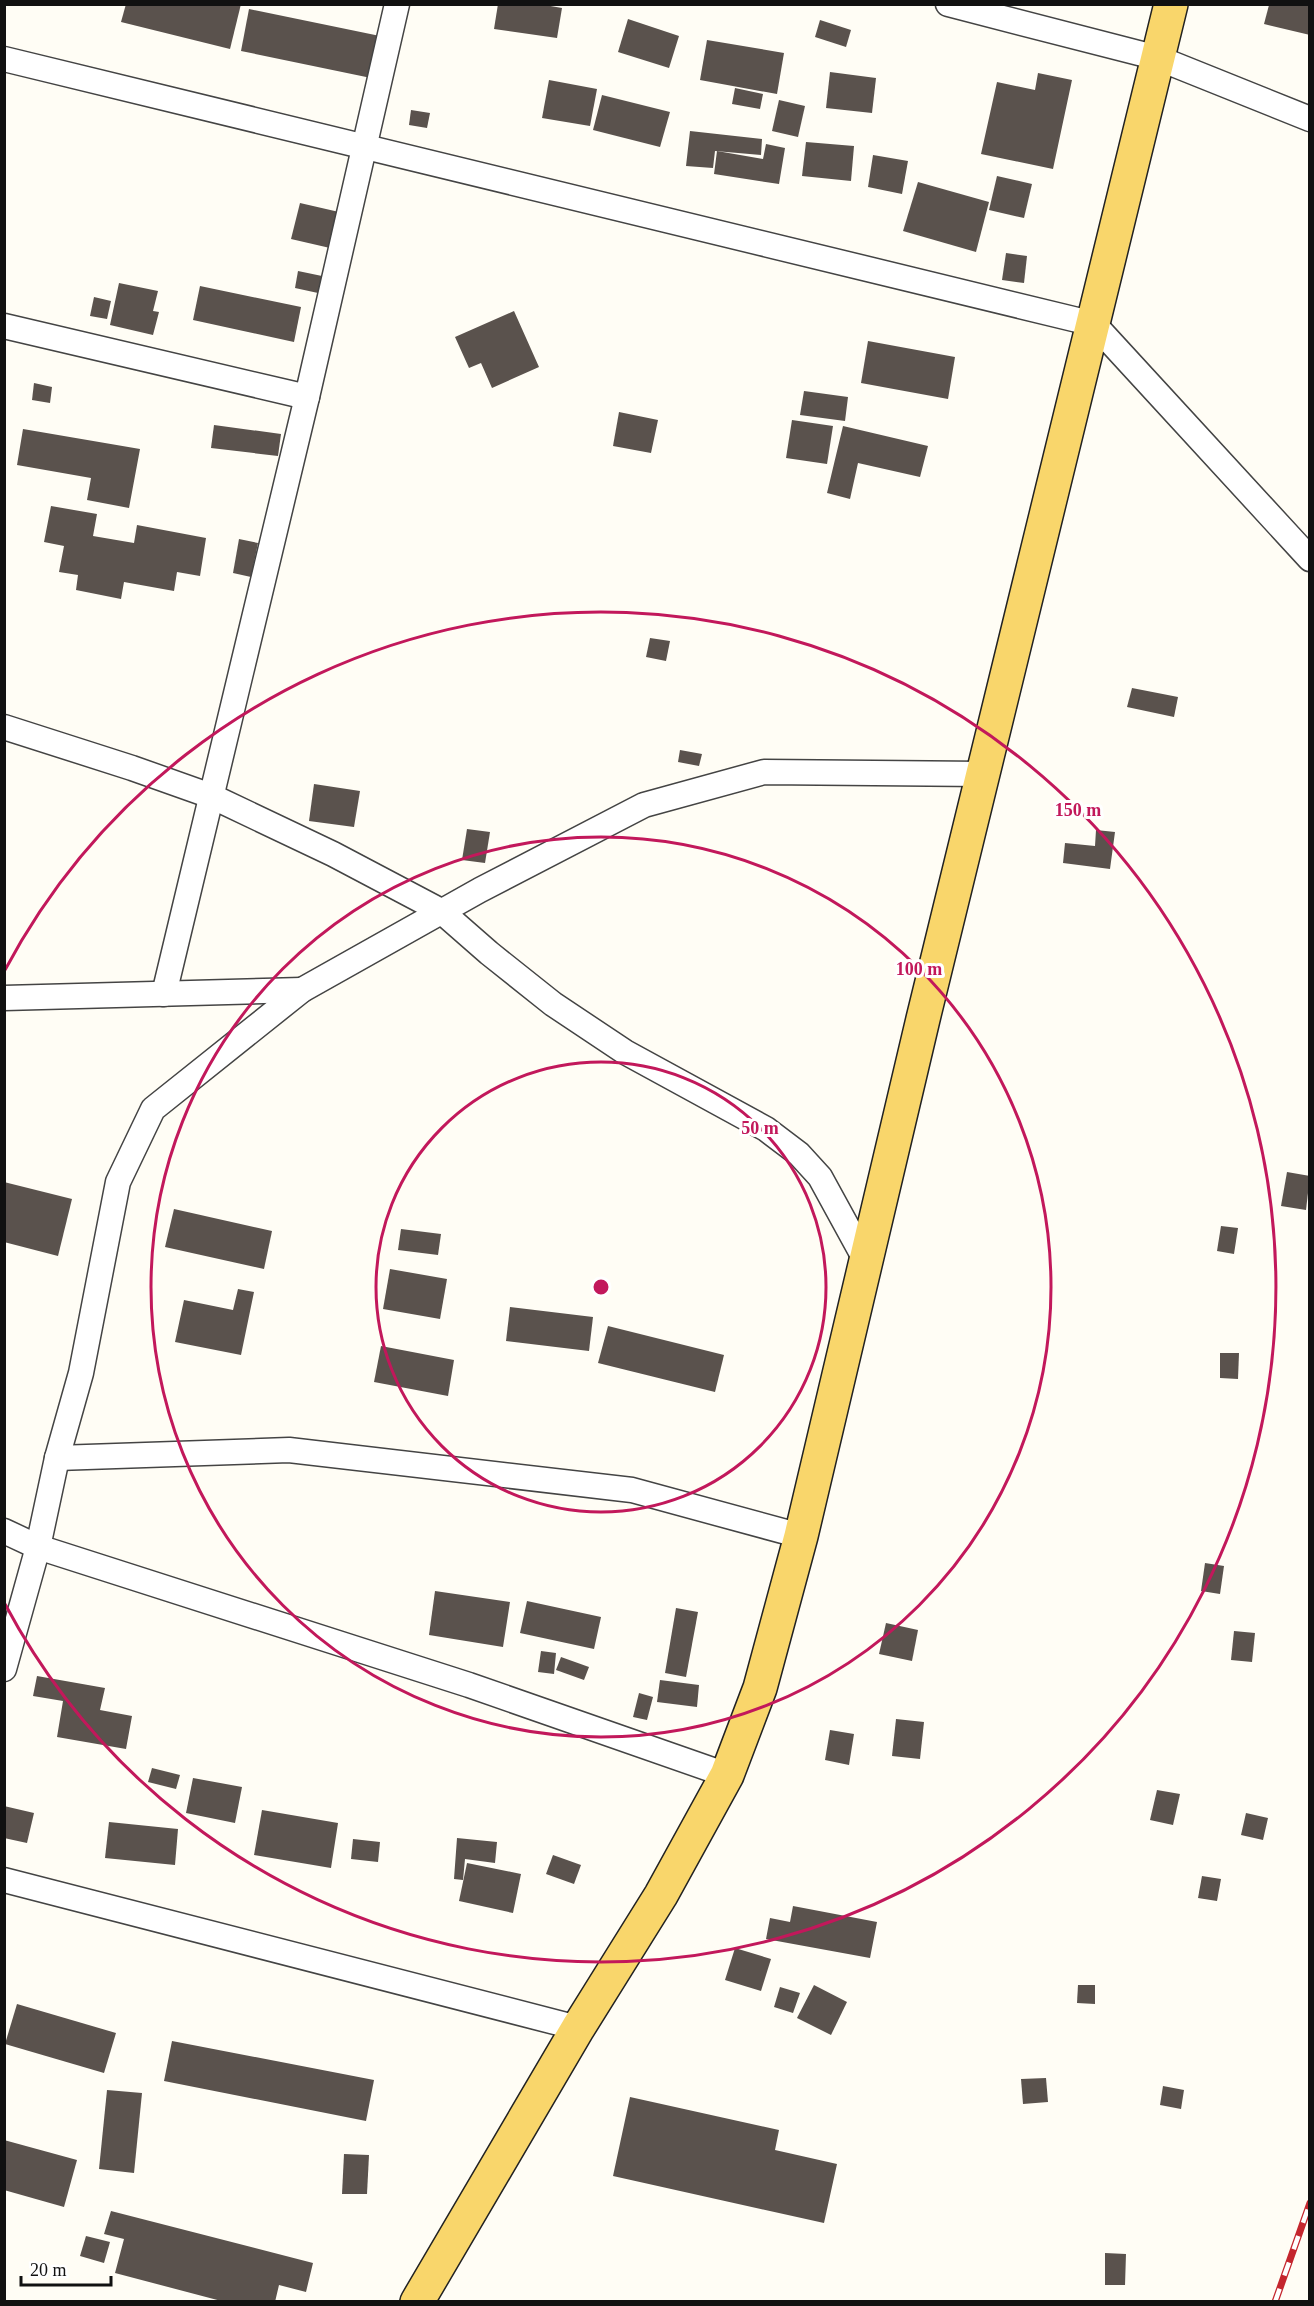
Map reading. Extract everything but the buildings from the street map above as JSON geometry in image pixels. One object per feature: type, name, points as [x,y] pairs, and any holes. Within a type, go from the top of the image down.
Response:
[{"type":"main road","points":[[417,2301],[578,2028],[661,1895],[727,1775],[760,1688],[801,1536],[1171,4]]},
{"type":"street","points":[[164,994],[307,397],[397,4]]},
{"type":"street","points":[[948,4],[1158,58],[1310,119]]},
{"type":"street","points":[[4,59],[1094,324],[1310,559]]},
{"type":"street","points":[[4,326],[307,397]]},
{"type":"street","points":[[4,728],[132,768],[211,796],[333,854],[441,911],[553,1004],[625,1052],[766,1129],[800,1154],[820,1177],[866,1261]]},
{"type":"street","points":[[4,1669],[38,1547],[57,1458],[81,1373],[118,1182],[153,1109],[302,990],[441,911],[644,805],[764,772],[984,774]]},
{"type":"street","points":[[4,998],[302,990]]},
{"type":"street","points":[[57,1458],[289,1450],[633,1490],[801,1536]]},
{"type":"street","points":[[4,1531],[38,1547],[469,1685],[727,1775]]},
{"type":"street","points":[[4,1880],[578,2028]]},
{"type":"railway","points":[[1275,2302],[1310,2203]]}]
